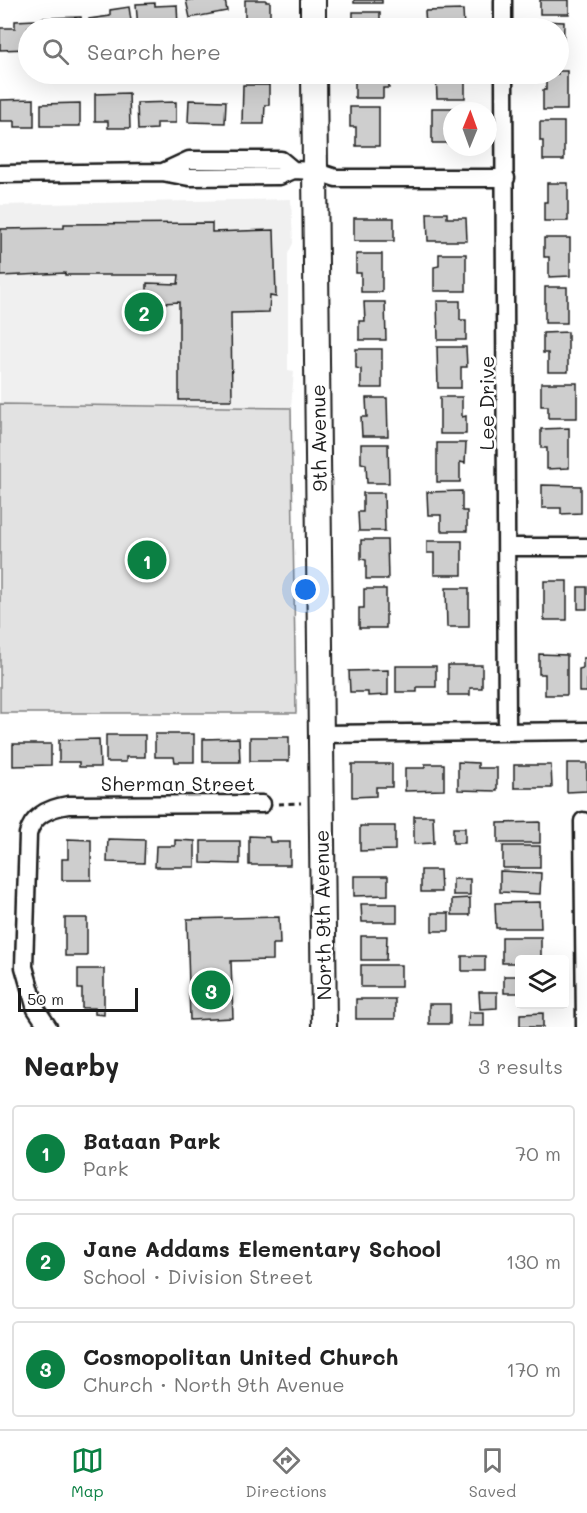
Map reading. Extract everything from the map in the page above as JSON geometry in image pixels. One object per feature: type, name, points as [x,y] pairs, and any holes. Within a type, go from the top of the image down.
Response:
[{"type":"street","points":[[313,0],[314,18]]},
{"type":"street","points":[[503,0],[503,18]]},
{"type":"street","name":"9th Avenue","points":[[313,84],[304,170],[321,734],[321,803]]},
{"type":"street","name":"Lee Drive","points":[[504,84],[507,732]]},
{"type":"street","points":[[0,174],[162,172],[189,177],[279,176],[304,170],[336,178],[506,178]]},
{"type":"street","points":[[507,547],[587,547]]},
{"type":"street","points":[[321,734],[587,731]]},
{"type":"street","name":"North 9th Avenue","points":[[321,803],[324,1027]]},
{"type":"street","name":"Sherman Street","points":[[48,1027],[36,1009],[24,967],[30,824],[52,807],[68,805],[262,804]]},
{"type":"street","points":[[583,821],[585,1027]]},
{"type":"path","name":"Sherman Street","points":[[262,804],[321,803]]},
{"type":"shaded area","points":[[291,199],[293,243],[288,254],[288,370],[294,371],[291,408],[0,404],[0,205]]},
{"type":"shaded area","points":[[0,404],[291,408],[296,713],[0,713]]},
{"type":"building","points":[[186,0],[225,0],[227,11],[190,18]]},
{"type":"building","points":[[245,0],[270,2],[270,18],[245,18]]},
{"type":"building","points":[[354,0],[382,0],[382,3],[354,3]]},
{"type":"building","points":[[540,0],[569,0],[569,14],[540,14]]},
{"type":"building","points":[[136,4],[177,5],[178,18],[137,18]]},
{"type":"building","points":[[129,7],[131,18],[96,18],[110,16],[110,10]]},
{"type":"building","points":[[463,10],[463,18],[425,18],[425,11]]},
{"type":"building","points":[[353,12],[380,12],[380,18],[353,18]]},
{"type":"building","points":[[15,21],[18,21],[18,49],[0,50],[0,28],[15,28]]},
{"type":"building","points":[[355,84],[389,84],[389,88],[383,88],[383,98],[355,98]]},
{"type":"building","points":[[436,84],[465,84],[465,98],[437,98]]},
{"type":"building","points":[[546,84],[567,84],[567,110],[543,110],[543,90],[546,90]]},
{"type":"building","points":[[243,85],[269,85],[269,105],[265,105],[264,124],[242,124]]},
{"type":"building","points":[[129,93],[130,128],[108,128],[108,121],[95,121],[95,94]]},
{"type":"building","points":[[34,99],[34,127],[15,127],[15,121],[0,121],[0,100]]},
{"type":"building","points":[[189,100],[226,101],[225,123],[188,122]]},
{"type":"building","points":[[176,102],[176,123],[157,123],[157,129],[138,130],[137,103]]},
{"type":"building","points":[[80,103],[80,126],[41,126],[41,104]]},
{"type":"building","points":[[350,107],[379,107],[379,146],[356,146],[356,127],[350,127]]},
{"type":"building","points":[[432,108],[443,108],[443,143],[432,143]]},
{"type":"building","points":[[540,122],[564,122],[564,160],[543,160]]},
{"type":"building","points":[[547,183],[568,183],[568,221],[544,221]]},
{"type":"building","points":[[427,213],[447,213],[447,218],[466,218],[467,241],[428,241]]},
{"type":"building","points":[[354,218],[394,218],[394,241],[354,241]]},
{"type":"building","points":[[212,223],[212,232],[274,230],[276,297],[270,296],[269,312],[231,313],[232,400],[179,400],[179,302],[147,304],[147,283],[178,284],[179,275],[65,275],[65,273],[1,276],[1,229],[64,228],[64,224]]},
{"type":"building","points":[[544,238],[570,238],[570,276],[549,277],[549,257],[544,257]]},
{"type":"building","points":[[356,254],[382,254],[382,292],[361,292],[361,273],[356,273]]},
{"type":"building","points":[[439,254],[466,254],[466,291],[434,291],[434,267],[439,266]]},
{"type":"building","points":[[545,287],[567,287],[567,323],[545,323]]},
{"type":"building","points":[[437,301],[460,301],[460,320],[466,320],[466,340],[438,340]]},
{"type":"building","points":[[364,302],[385,302],[386,340],[359,340],[359,321],[365,321]]},
{"type":"building","points":[[568,332],[568,372],[548,372],[548,353],[543,353],[543,333]]},
{"type":"building","points":[[437,347],[466,347],[467,367],[461,367],[461,388],[438,388]]},
{"type":"building","points":[[356,349],[382,349],[382,388],[361,388],[361,369],[356,368]]},
{"type":"building","points":[[541,383],[577,383],[577,418],[548,418],[548,406],[541,406]]},
{"type":"building","points":[[440,397],[462,397],[462,417],[466,416],[466,434],[440,434]]},
{"type":"building","points":[[366,398],[387,398],[388,436],[362,436],[361,417],[367,417]]},
{"type":"building","points":[[569,428],[569,468],[547,469],[547,448],[541,448],[541,429]]},
{"type":"building","points":[[437,443],[466,443],[465,463],[460,462],[460,482],[437,482]]},
{"type":"building","points":[[361,444],[388,444],[389,483],[367,483],[366,464],[361,463]]},
{"type":"building","points":[[542,485],[581,486],[581,513],[561,514],[561,508],[542,508]]},
{"type":"building","points":[[462,491],[462,511],[467,511],[467,531],[441,531],[441,515],[428,515],[427,492]]},
{"type":"building","points":[[363,493],[384,493],[385,531],[359,531],[358,512],[363,512]]},
{"type":"building","points":[[361,540],[387,540],[388,579],[366,579],[366,560],[361,559]]},
{"type":"building","points":[[427,541],[462,541],[462,575],[434,575],[434,553],[427,553]]},
{"type":"building","points":[[544,581],[567,581],[567,620],[544,620]]},
{"type":"building","points":[[578,587],[587,587],[587,609],[578,609]]},
{"type":"building","points":[[446,588],[469,588],[469,627],[447,627]]},
{"type":"building","points":[[364,589],[386,589],[386,628],[359,628],[359,608],[364,608]]},
{"type":"building","points":[[539,654],[567,655],[567,695],[545,695],[545,674],[539,674]]},
{"type":"building","points":[[583,658],[587,658],[587,692],[579,692],[579,669],[583,668]]},
{"type":"building","points":[[448,665],[482,665],[482,688],[470,688],[470,695],[448,695]]},
{"type":"building","points":[[396,666],[436,666],[436,687],[417,687],[417,692],[396,692]]},
{"type":"building","points":[[388,670],[388,695],[368,696],[368,692],[350,692],[349,671]]},
{"type":"building","points":[[155,734],[194,734],[194,762],[175,762],[174,757],[155,757]]},
{"type":"building","points":[[106,735],[145,735],[145,757],[126,757],[126,762],[106,762]]},
{"type":"building","points":[[250,737],[289,737],[289,761],[250,761]]},
{"type":"building","points":[[239,738],[240,762],[203,762],[203,739]]},
{"type":"building","points":[[99,739],[100,767],[79,767],[79,762],[59,762],[59,740]]},
{"type":"building","points":[[13,744],[51,744],[51,765],[13,766]]},
{"type":"building","points":[[458,762],[478,763],[478,768],[497,768],[497,791],[458,790]]},
{"type":"building","points":[[567,763],[587,763],[587,791],[567,792]]},
{"type":"building","points":[[352,764],[392,764],[392,787],[376,787],[376,796],[352,797]]},
{"type":"building","points":[[425,764],[444,764],[444,790],[405,791],[405,768],[425,768]]},
{"type":"building","points":[[514,765],[551,765],[552,788],[514,788]]},
{"type":"building","points":[[414,816],[433,816],[434,843],[414,844]]},
{"type":"building","points":[[540,822],[540,843],[498,843],[498,823]]},
{"type":"building","points":[[360,826],[395,826],[395,850],[360,851]]},
{"type":"building","points":[[453,828],[465,828],[465,843],[453,843]]},
{"type":"building","points":[[249,836],[269,837],[270,842],[290,842],[290,865],[249,865]]},
{"type":"building","points":[[68,839],[91,840],[91,880],[62,880],[62,859],[68,859]]},
{"type":"building","points":[[108,839],[145,840],[144,863],[107,862]]},
{"type":"building","points":[[175,840],[195,841],[195,867],[155,867],[156,846],[175,846]]},
{"type":"building","points":[[201,841],[240,841],[240,864],[201,863]]},
{"type":"building","points":[[503,846],[540,846],[540,868],[503,868]]},
{"type":"building","points":[[421,870],[440,870],[441,892],[421,892]]},
{"type":"building","points":[[500,871],[541,873],[540,894],[500,892]]},
{"type":"building","points":[[354,876],[388,876],[388,895],[354,896]]},
{"type":"building","points":[[453,879],[470,879],[470,895],[453,895]]},
{"type":"building","points":[[470,898],[470,915],[452,915],[452,899]]},
{"type":"building","points":[[540,902],[541,928],[496,928],[495,903]]},
{"type":"building","points":[[361,904],[397,904],[397,922],[362,922]]},
{"type":"building","points":[[432,913],[449,913],[449,931],[432,931]]},
{"type":"building","points":[[279,917],[280,944],[273,944],[273,960],[231,961],[233,1018],[190,1020],[187,919]]},
{"type":"building","points":[[65,918],[87,918],[87,956],[65,956]]},
{"type":"building","points":[[361,936],[387,936],[386,960],[361,960]]},
{"type":"building","points":[[502,937],[541,937],[541,955],[515,955],[515,963],[502,963]]},
{"type":"building","points":[[462,956],[485,956],[485,971],[462,971]]},
{"type":"building","points":[[361,965],[401,965],[401,987],[361,987]]},
{"type":"building","points":[[78,969],[104,969],[104,1015],[95,1014],[95,1008],[82,1008],[82,989],[78,989]]},
{"type":"building","points":[[504,976],[515,976],[515,993],[504,993]]},
{"type":"building","points":[[479,992],[497,992],[497,1008],[480,1009]]},
{"type":"building","points":[[356,999],[395,999],[395,1019],[356,1019]]},
{"type":"building","points":[[429,1004],[450,1004],[450,1024],[429,1024]]},
{"type":"building","points":[[469,1012],[484,1012],[484,1026],[468,1026]]},
{"type":"building","points":[[543,1013],[543,1027],[520,1027],[520,1014]]},
{"type":"place","name":"Jane Addams Elementary School","points":[[144,312]]},
{"type":"place","name":"Bataan Park","points":[[147,560]]},
{"type":"place","name":"Cosmopolitan United Church","points":[[211,990]]}]
